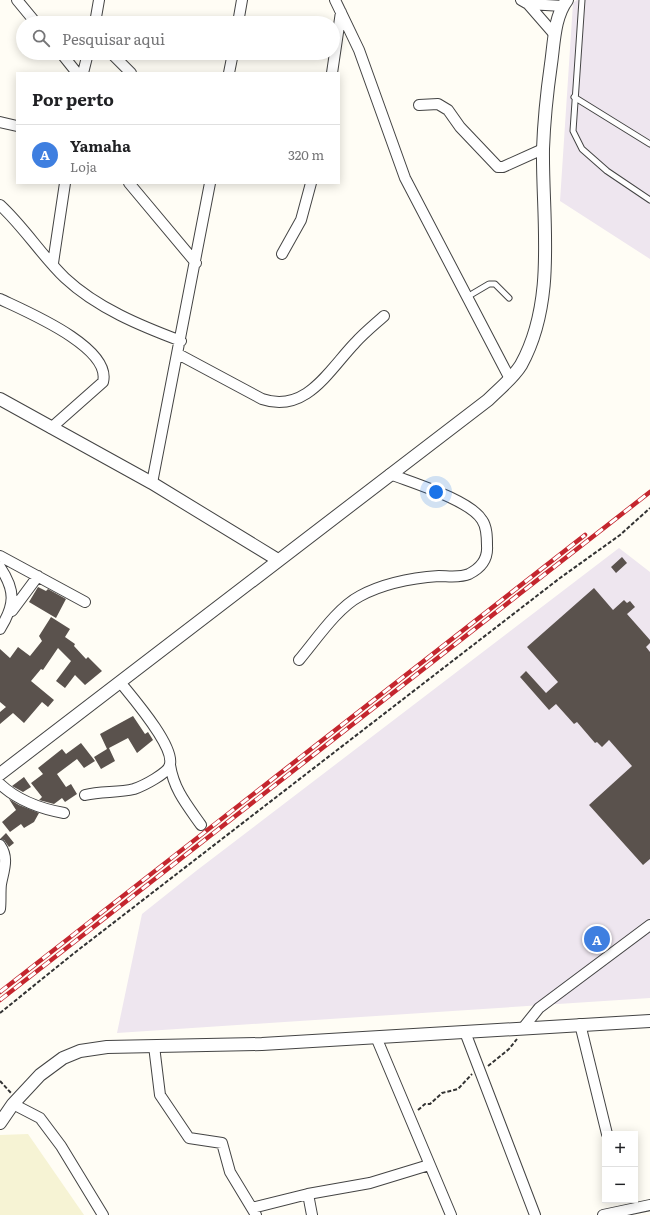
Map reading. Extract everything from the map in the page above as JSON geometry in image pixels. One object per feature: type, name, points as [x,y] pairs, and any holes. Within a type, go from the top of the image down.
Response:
[{"type":"street","points":[[17,0],[30,16]]},
{"type":"street","points":[[96,16],[99,0]]},
{"type":"street","points":[[239,16],[242,0]]},
{"type":"street","points":[[335,0],[359,50],[406,178],[510,379]]},
{"type":"street","points":[[0,774],[488,400],[510,379],[521,365],[536,329],[542,298],[545,232],[543,149],[548,87],[555,35],[565,3],[524,2]]},
{"type":"street","points":[[524,2],[555,35]]},
{"type":"street","points":[[340,19],[341,12]]},
{"type":"street","points":[[67,60],[77,72]]},
{"type":"street","points":[[83,72],[86,60]]},
{"type":"street","points":[[118,60],[130,72]]},
{"type":"street","points":[[229,72],[232,60]]},
{"type":"street","points":[[332,72],[334,60]]},
{"type":"street","points":[[419,105],[438,104],[448,110],[460,127],[498,167],[502,167],[543,149]]},
{"type":"street","points":[[0,122],[16,126]]},
{"type":"street","points":[[53,263],[65,184]]},
{"type":"street","points":[[130,184],[196,263]]},
{"type":"street","points":[[152,483],[181,341],[210,184]]},
{"type":"street","points":[[282,254],[301,220],[311,184]]},
{"type":"street","points":[[0,205],[66,278],[93,299],[148,328],[181,341]]},
{"type":"street","points":[[0,299],[51,323],[82,344],[103,367],[105,375],[103,382],[51,428]]},
{"type":"street","points":[[178,354],[262,398],[273,402],[288,402],[304,395],[323,380],[355,343],[384,316]]},
{"type":"street","points":[[0,399],[152,483],[278,560]]},
{"type":"street","points":[[299,660],[337,615],[358,597],[373,589],[403,580],[468,575],[483,565],[488,553],[486,531],[483,520],[475,511],[462,503],[390,474]]},
{"type":"street","points":[[0,556],[85,602]]},
{"type":"street","points":[[0,567],[7,577],[13,600],[2,625]]},
{"type":"street","points":[[2,625],[38,576]]},
{"type":"street","points":[[120,682],[161,736],[170,754],[172,780],[180,795],[201,825]]},
{"type":"street","points":[[85,794],[133,789],[162,774],[170,765]]},
{"type":"street","points":[[0,784],[20,797],[47,810],[64,813]]},
{"type":"street","points":[[0,844],[6,857],[6,869],[1,885],[0,909]]},
{"type":"street","points":[[523,1028],[539,1008],[650,925]]},
{"type":"street","points":[[0,1122],[15,1101],[51,1066],[80,1051],[107,1047],[262,1044],[376,1038],[580,1024],[650,1021]]},
{"type":"street","points":[[580,1024],[606,1131]]},
{"type":"street","points":[[465,1032],[535,1215]]},
{"type":"street","points":[[376,1038],[451,1215]]},
{"type":"street","points":[[154,1046],[160,1095],[190,1138],[222,1143],[230,1172],[254,1212],[308,1194],[370,1183],[429,1165]]},
{"type":"street","points":[[15,1101],[40,1118],[61,1146],[103,1215]]},
{"type":"street","points":[[308,1194],[312,1215]]},
{"type":"street","points":[[603,1215],[625,1208],[650,1204]]},
{"type":"lane","points":[[582,0],[574,97],[573,131],[582,149],[607,171],[650,200]]},
{"type":"lane","points":[[574,97],[650,144]]},
{"type":"lane","points":[[467,297],[489,284],[495,284],[508,298]]},
{"type":"path","points":[[0,1013],[560,578],[620,535],[650,508]]},
{"type":"path","points":[[409,1117],[442,1093],[458,1089],[479,1069],[509,1049],[523,1028]]},
{"type":"path","points":[[0,1081],[15,1101]]},
{"type":"shaded area","points":[[577,0],[650,0],[650,259],[560,201],[573,3]]},
{"type":"shaded area","points":[[619,548],[650,572],[650,998],[117,1033],[142,914],[196,871]]},
{"type":"shaded area","points":[[28,1134],[84,1215],[0,1215],[0,1135]]},
{"type":"building","points":[[622,557],[627,563],[616,573],[611,567]]},
{"type":"building","points":[[38,587],[46,591],[48,589],[66,599],[56,618],[29,602]]},
{"type":"building","points":[[594,588],[613,610],[624,600],[627,603],[630,601],[635,607],[627,614],[650,640],[650,643],[646,647],[650,652],[650,859],[643,865],[589,805],[632,766],[609,740],[602,747],[597,742],[595,743],[577,722],[574,724],[556,704],[549,710],[520,677],[526,671],[546,693],[558,682],[527,647]]},
{"type":"building","points":[[51,617],[70,629],[65,637],[75,644],[74,646],[86,659],[88,657],[102,671],[85,685],[75,675],[65,688],[56,681],[71,661],[58,648],[43,670],[41,669],[31,681],[54,700],[48,707],[42,702],[24,723],[13,713],[0,724],[0,712],[6,707],[0,702],[0,649],[10,658],[18,647],[30,656],[42,641],[39,636]]},
{"type":"building","points":[[133,716],[145,734],[148,732],[153,740],[137,753],[128,738],[109,748],[115,761],[101,769],[94,757],[107,749],[100,734]]},
{"type":"building","points":[[81,743],[95,761],[84,768],[77,759],[57,774],[66,787],[71,784],[77,794],[65,802],[62,798],[54,804],[39,800],[42,797],[31,783],[43,774],[38,768],[62,749],[66,754]]},
{"type":"building","points":[[24,777],[31,787],[23,792],[12,786]]},
{"type":"building","points":[[9,799],[19,805],[39,813],[34,822],[24,828],[21,824],[10,832],[2,822],[16,810]]},
{"type":"building","points":[[6,833],[14,843],[9,847],[4,840],[0,839]]},
{"type":"railway","points":[[0,1000],[650,492]]},
{"type":"railway","points":[[0,992],[585,535]]},
{"type":"place","name":"Yamaha","points":[[597,939]]}]
